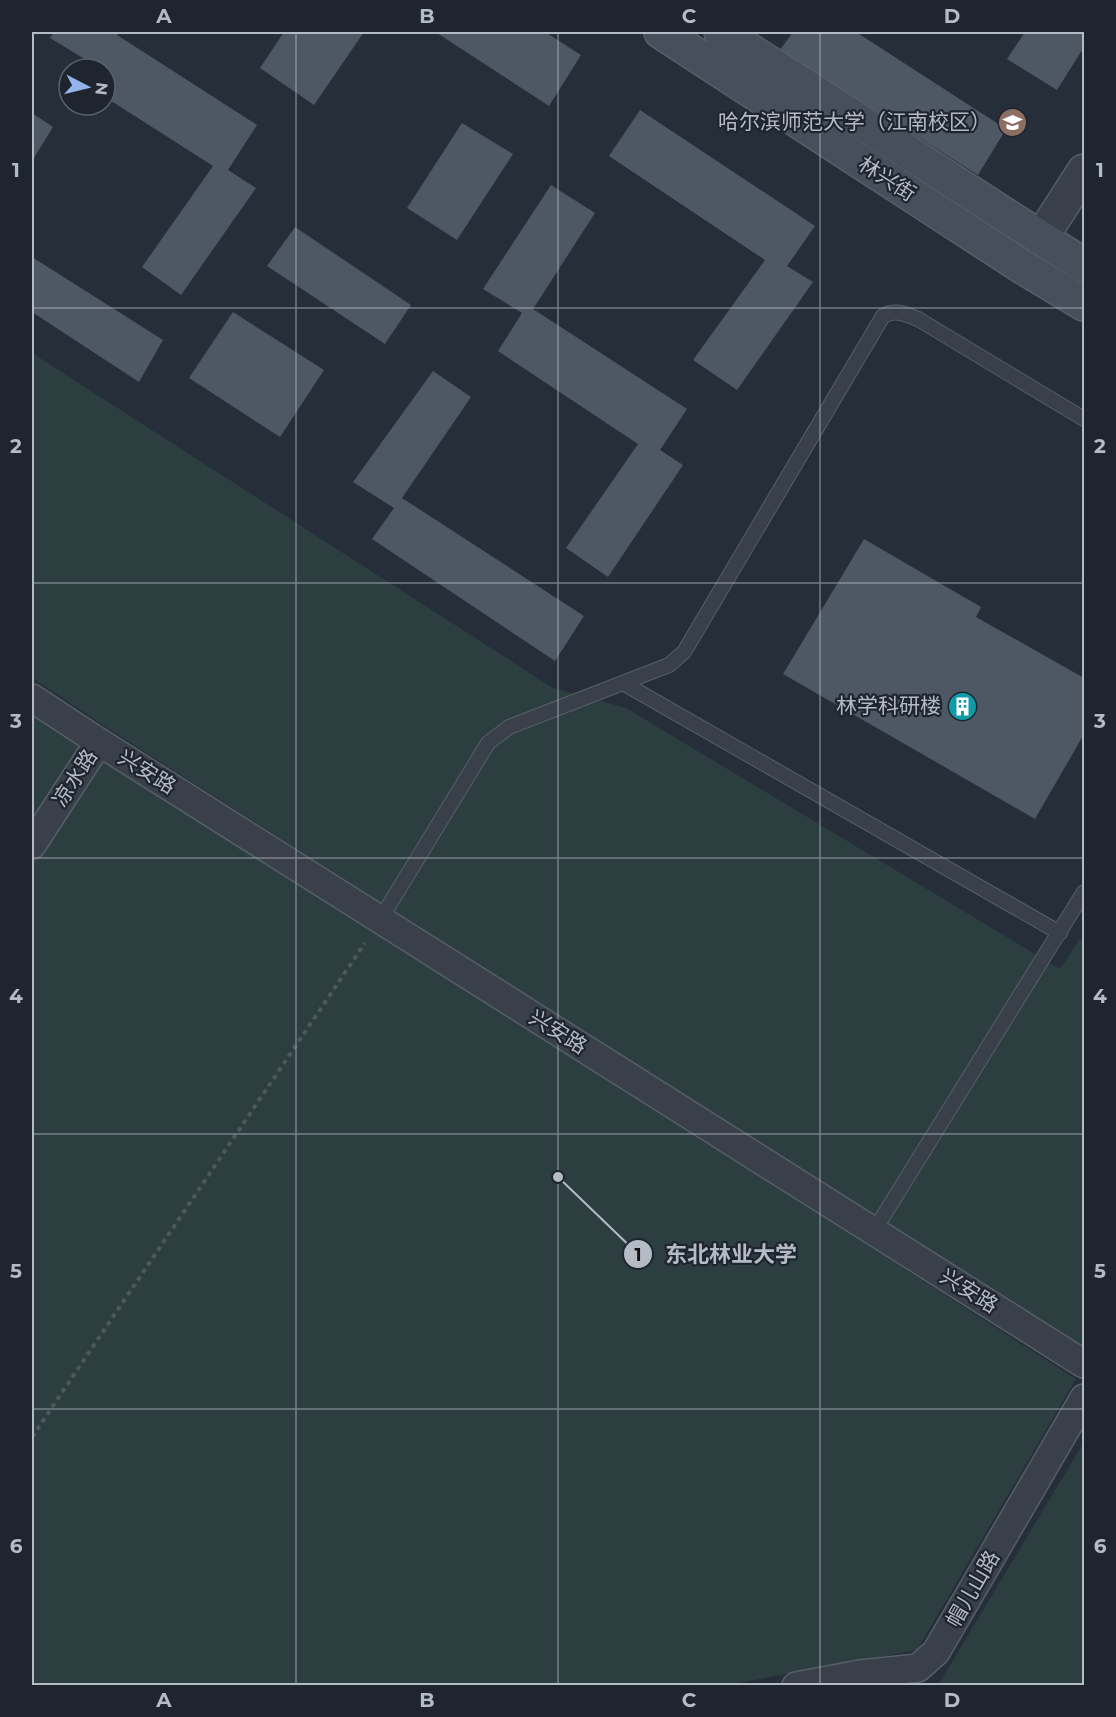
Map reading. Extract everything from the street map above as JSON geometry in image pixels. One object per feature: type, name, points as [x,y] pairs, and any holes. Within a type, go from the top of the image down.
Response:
[{"type":"main road","name":"林兴街","points":[[661,32],[1011,260],[1084,304]]},
{"type":"main road","name":"林兴街","points":[[721,32],[1084,265]]},
{"type":"street","points":[[1041,238],[1084,171]]},
{"type":"street","name":"兴安路","points":[[32,698],[1084,1364]]},
{"type":"street","name":"凉水路","points":[[32,845],[99,742]]},
{"type":"street","name":"帽儿山路","points":[[796,1686],[860,1674],[918,1668],[936,1652],[1084,1398]]},
{"type":"lane","points":[[380,920],[488,743],[509,727],[669,665],[684,652],[884,316],[891,312],[904,313],[918,319],[1084,419]]},
{"type":"lane","points":[[623,683],[1060,933]]},
{"type":"lane","points":[[874,1232],[1084,892]]},
{"type":"lane","points":[[1072,912],[1084,920]]},
{"type":"path","points":[[32,1437],[380,920]]},
{"type":"shaded area","points":[[32,353],[553,688],[626,708],[1060,969],[1080,939],[1084,941],[1084,1351],[32,678]]},
{"type":"shaded area","points":[[32,709],[84,744],[32,824]]},
{"type":"shaded area","points":[[102,754],[1076,1379],[917,1650],[722,1686],[32,1685],[32,862]]},
{"type":"shaded area","points":[[1084,1442],[1084,1685],[938,1685]]},
{"type":"building","points":[[54,32],[119,32],[117,35],[257,125],[228,170],[256,188],[181,295],[142,267],[213,166],[117,105],[117,57],[81,57],[50,38]]},
{"type":"building","points":[[284,32],[364,32],[314,105],[260,68]]},
{"type":"building","points":[[545,32],[581,55],[549,106],[437,33]]},
{"type":"building","points":[[793,32],[856,32],[1006,129],[978,175],[780,50]]},
{"type":"building","points":[[1025,32],[1084,32],[1084,47],[1057,90],[1007,59]]},
{"type":"building","points":[[640,110],[815,226],[787,266],[813,282],[737,390],[693,360],[765,260],[609,156]]},
{"type":"building","points":[[32,113],[53,127],[32,161]]},
{"type":"building","points":[[462,123],[513,154],[457,240],[407,208]]},
{"type":"building","points":[[551,185],[595,213],[533,309],[687,409],[660,450],[683,465],[608,577],[566,548],[638,444],[498,351],[522,313],[483,289]]},
{"type":"building","points":[[295,227],[411,305],[385,344],[267,266]]},
{"type":"building","points":[[32,257],[163,340],[139,382],[32,312]]},
{"type":"building","points":[[233,312],[324,370],[280,437],[189,378]]},
{"type":"building","points":[[433,371],[471,397],[402,498],[584,616],[555,661],[372,539],[394,508],[353,482]]},
{"type":"building","name":"林学科研楼","points":[[864,539],[981,607],[976,617],[1084,678],[1084,734],[1035,819],[783,674]]},
{"type":"place","name":"哈尔滨师范大学（江南校区）","points":[[1012,122]]},
{"type":"place","name":"林学科研楼","points":[[962,706]]},
{"type":"place","name":"东北林业大学","points":[[558,1177]]}]
